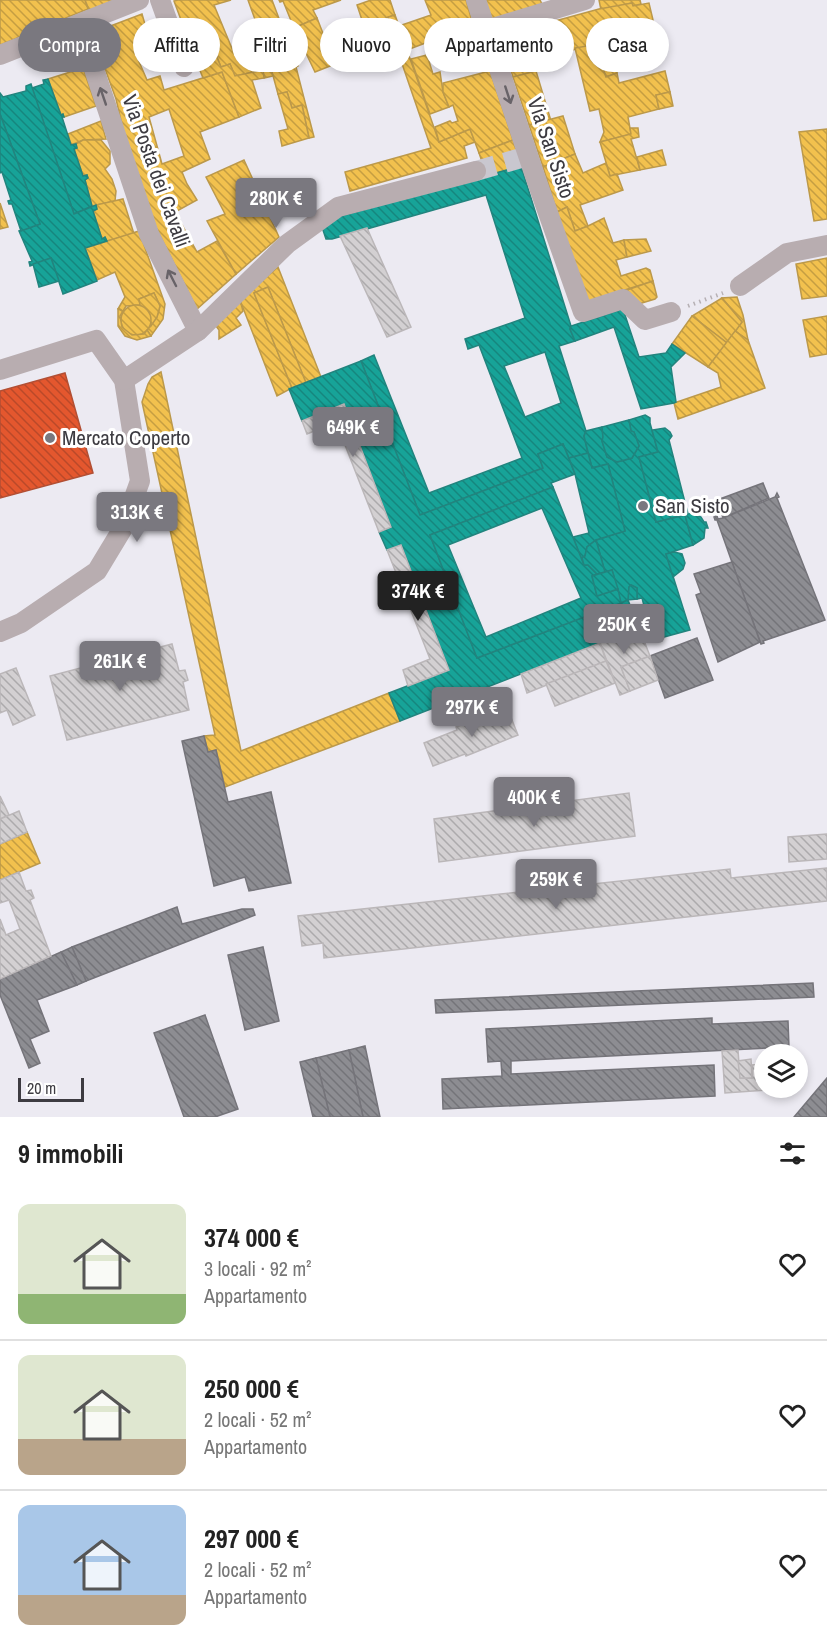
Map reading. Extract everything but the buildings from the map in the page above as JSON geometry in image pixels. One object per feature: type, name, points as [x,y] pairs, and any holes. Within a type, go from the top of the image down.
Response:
[{"type":"street","points":[[94,18],[139,0]]},
{"type":"street","points":[[160,0],[166,18]]},
{"type":"street","name":"Via San Sisto","points":[[476,0],[482,18]]},
{"type":"street","points":[[526,18],[585,0]]},
{"type":"street","points":[[0,55],[18,48]]},
{"type":"street","name":"Via Posta dei Cavalli","points":[[95,72],[149,234],[198,331]]},
{"type":"street","name":"Via San Sisto","points":[[500,72],[583,312],[623,299],[645,320],[671,312]]},
{"type":"street","points":[[124,380],[198,331],[287,244],[338,207],[476,171]]},
{"type":"street","points":[[740,286],[787,253],[827,245]]},
{"type":"street","points":[[0,370],[96,340],[124,380],[140,481],[123,528],[97,571],[21,623],[0,632]]},
{"type":"path","points":[[671,312],[740,286]]},
{"type":"tunnel","points":[[476,171],[528,156]]},
{"type":"place","name":"Mercato Coperto","points":[[50,438]]},
{"type":"place","name":"San Sisto","points":[[643,506]]}]
